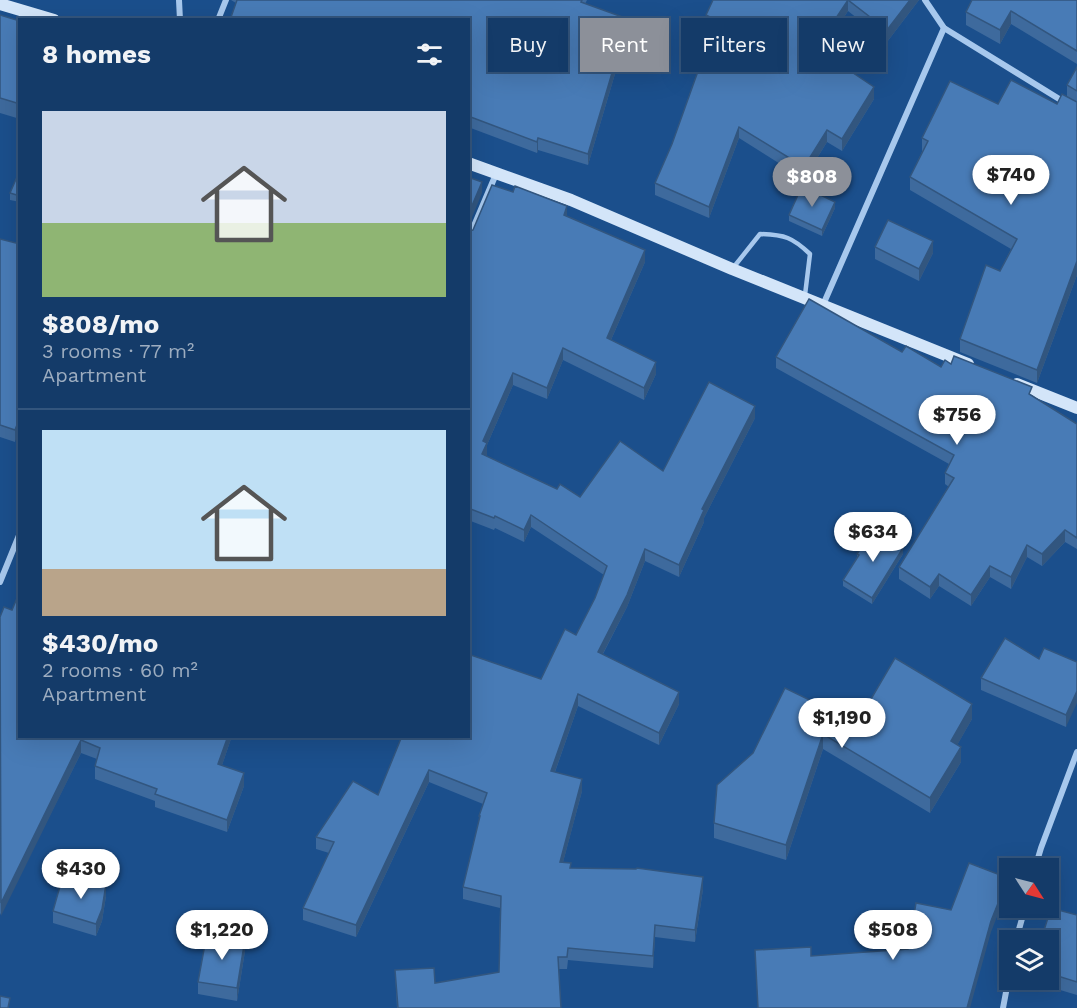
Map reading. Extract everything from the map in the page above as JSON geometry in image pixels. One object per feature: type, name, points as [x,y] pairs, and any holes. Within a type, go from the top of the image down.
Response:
[{"type":"street","points":[[179,0],[180,18]]},
{"type":"street","points":[[219,18],[226,0]]},
{"type":"street","points":[[925,0],[944,28],[1077,110]]},
{"type":"street","points":[[0,4],[47,18]]},
{"type":"street","points":[[822,305],[944,28]]},
{"type":"street","points":[[470,164],[571,200],[732,269],[977,367]]},
{"type":"street","points":[[470,235],[496,174]]},
{"type":"street","points":[[1010,381],[1077,408]]},
{"type":"street","points":[[0,582],[18,538]]},
{"type":"street","points":[[1038,858],[1077,752]]},
{"type":"street","points":[[1003,1008],[1006,990]]},
{"type":"lane","points":[[732,269],[760,234],[783,235],[799,243],[810,254],[804,298]]},
{"type":"building","points":[[237,0],[582,0],[581,2],[625,18],[580,18],[580,72],[612,72],[588,154],[538,138],[537,142],[470,117],[470,18],[231,18]]},
{"type":"building","points":[[713,0],[848,0],[836,18],[799,18],[799,72],[852,72],[874,87],[842,139],[827,130],[804,167],[739,127],[709,207],[655,183],[672,144],[698,72],[787,72],[787,18],[712,18],[706,15]]},
{"type":"building","points":[[848,0],[910,0],[887,30],[886,18],[871,18]]},
{"type":"building","points":[[972,0],[1077,0],[1077,51],[1011,11],[1000,30],[966,12]]},
{"type":"building","points":[[0,15],[18,20],[18,103],[0,98]]},
{"type":"building","points":[[1077,67],[1077,91],[1067,85]]},
{"type":"building","points":[[1011,80],[1057,104],[1062,94],[1077,102],[1077,261],[1037,370],[960,339],[986,265],[1000,271],[1017,239],[910,177],[928,141],[922,138],[950,81],[998,104]]},
{"type":"building","points":[[18,175],[18,195],[10,193]]},
{"type":"building","points":[[470,178],[482,182],[470,210]]},
{"type":"building","points":[[492,185],[513,192],[515,186],[567,206],[564,215],[645,250],[607,338],[656,362],[644,388],[563,348],[547,388],[513,373],[483,441],[487,443],[482,454],[557,489],[560,484],[580,497],[620,441],[663,471],[709,382],[755,406],[702,509],[704,510],[679,565],[645,549],[627,595],[598,652],[679,692],[659,733],[578,694],[551,771],[582,779],[560,862],[571,863],[570,868],[637,868],[703,877],[695,930],[655,925],[653,956],[568,948],[567,957],[558,957],[561,1008],[398,1008],[395,970],[434,968],[435,983],[499,972],[501,896],[463,887],[479,816],[487,793],[429,770],[356,925],[303,908],[334,842],[316,837],[353,781],[378,795],[401,738],[470,738],[470,655],[541,679],[565,629],[576,635],[595,598],[607,566],[531,515],[524,530],[495,516],[494,518],[470,509],[470,231],[473,230]]},
{"type":"building","points":[[802,186],[835,202],[822,230],[789,215]]},
{"type":"building","points":[[888,220],[933,241],[919,269],[875,247]]},
{"type":"building","points":[[0,239],[18,244],[18,422],[15,430],[0,425]]},
{"type":"building","points":[[809,299],[902,352],[906,346],[941,367],[945,360],[951,364],[954,356],[1032,387],[1029,394],[1077,424],[1077,538],[1065,530],[1042,554],[1027,545],[1011,577],[990,566],[971,595],[939,574],[930,587],[899,567],[954,478],[945,473],[954,455],[776,357]]},
{"type":"building","points":[[873,529],[903,548],[872,598],[843,580]]},
{"type":"building","points":[[18,596],[18,738],[227,738],[218,764],[244,773],[227,820],[155,794],[157,789],[95,766],[100,748],[81,740],[1,903],[0,617],[4,607],[12,610]]},
{"type":"building","points":[[1005,638],[1039,659],[1044,648],[1077,662],[1077,691],[1066,715],[981,678]]},
{"type":"building","points":[[895,658],[972,704],[951,741],[961,747],[930,798],[823,734],[786,845],[714,823],[717,785],[753,753],[785,688],[857,723]]},
{"type":"building","points":[[969,863],[999,875],[999,901],[991,921],[967,1008],[758,1008],[755,950],[811,947],[811,956],[908,949],[916,903],[951,910]]},
{"type":"building","points":[[62,879],[106,884],[102,909],[96,924],[53,911]]},
{"type":"building","points":[[1059,910],[1077,915],[1077,982],[1059,976],[1059,930],[1044,930],[1048,918],[1059,918]]},
{"type":"building","points":[[207,933],[245,939],[237,988],[198,982]]},
{"type":"building","points":[[0,996],[10,998],[8,1008],[0,1008]]}]
